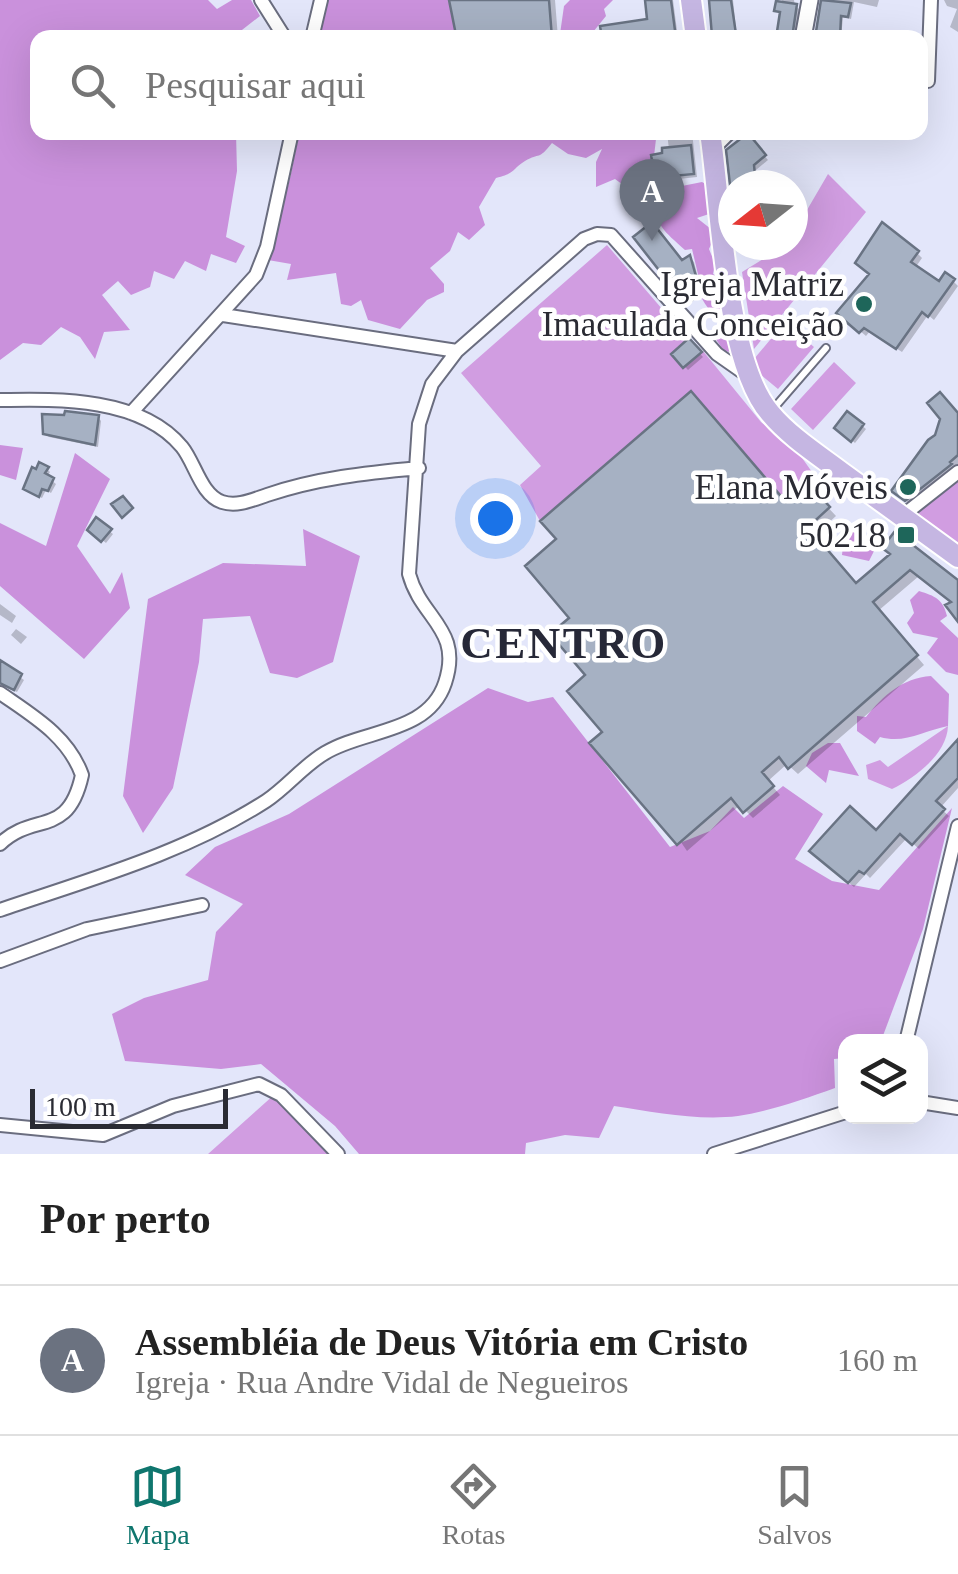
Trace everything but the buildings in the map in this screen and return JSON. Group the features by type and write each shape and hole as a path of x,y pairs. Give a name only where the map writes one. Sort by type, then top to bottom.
{"main road":[{"path":"691,0 695,30"},
{"path":"717,140 725,255 748,375 770,413 819,456 958,557"}],"street":[{"path":"261,0 280,30"},
{"path":"314,30 320,0"},
{"path":"805,30 810,0"},
{"path":"928,81 931,0"},
{"path":"131,413 198,336 250,285 268,247 290,140"},
{"path":"0,910 202,837 269,799 327,751 404,724 435,702 444,687 450,647 443,629 414,590 409,574 419,424 425,399 456,350 584,239 603,233 620,243 718,354 748,375"},
{"path":"223,314 456,350"},
{"path":"0,400 109,407 131,413 178,442 209,494 228,504 308,482 418,468"},
{"path":"902,516 958,472"},
{"path":"0,692 53,730 72,754 82,776 78,794 64,814 20,830 0,844"},
{"path":"908,1034 958,826"},
{"path":"0,961 87,930 202,905"},
{"path":"0,1125 103,1135 173,1106 260,1084 281,1095 338,1154"},
{"path":"928,1103 958,1108"},
{"path":"714,1154 838,1115"}],"lane":[{"path":"770,413 826,348"}],"shaded area":[{"path":"0,0 208,0 217,9 232,0 251,0 260,16 242,30 30,30 30,140 236,140 237,171 226,237 245,246 236,263 211,254 206,271 185,261 174,279 154,271 150,287 131,295 118,281 102,295 130,330 104,332 95,359 80,337 61,327 41,345 23,343 0,360"},
{"path":"326,0 449,0 455,30 318,30"},
{"path":"570,0 613,0 595,30 561,30 564,6"},
{"path":"298,140 656,140 653,165 662,165 663,177 677,176 682,186 702,182 709,186 712,213 697,218 716,233 709,249 715,264 713,274 721,278 721,289 717,289 724,301 720,305 727,312 735,344 731,352 724,351 715,338 722,331 700,294 696,294 701,287 692,249 685,250 662,228 652,198 645,208 634,193 615,179 596,187 596,162 602,149 586,158 568,154 552,143 541,154 496,178 479,207 485,225 469,240 458,232 450,251 430,268 444,284 444,292 427,300 400,329 368,320 361,300 351,306 341,304 336,273 287,280 291,264 268,260 277,234 274,218 288,187"},
{"path":"828,174 866,212 754,349 742,272 762,260 808,260 808,208"},
{"path":"607,245 688,339 671,354 682,368 703,351 761,422 800,455 812,472 797,492 783,498 691,391 540,521 520,485 541,466 461,373"},
{"path":"785,322 814,347 778,389 749,365"},
{"path":"834,362 856,383 813,430 791,409"},
{"path":"0,445 23,448 16,480 0,475"},
{"path":"75,453 110,479 77,546 110,594 122,572 130,608 84,659 0,586 0,523 46,546"},
{"path":"958,477 958,546 915,513"},
{"path":"303,529 360,556 333,662 297,678 270,673 250,616 203,619 199,662 173,788 143,833 123,796 148,599 223,563 306,566"},
{"path":"850,530 875,549 869,561 842,555 844,535"},
{"path":"919,591 941,602 947,616 940,621 958,638 958,675 946,672 927,653 938,638 913,633 907,623 914,613 910,600"},
{"path":"931,676 949,694 948,726 906,738 880,737 875,744 857,731 857,716 866,717 902,684"},
{"path":"488,688 528,702 553,697 670,847 710,831 733,807 744,818 783,786 823,814 795,859 832,881 879,890 952,808 923,929 884,1034 838,1034 835,1088 738,1116 676,1115 614,1106 599,1138 565,1135 526,1143 525,1154 359,1154 335,1126 261,1064 221,1069 125,1061 112,1014 144,998 208,980 216,932 243,904 185,875 215,847 289,814"},
{"path":"948,726 936,755 910,778 892,789 868,779 866,765 880,760 888,767"},
{"path":"828,743 840,743 859,776 829,770 826,783 806,766 812,753"},
{"path":"275,1094 329,1154 208,1154"}],"place":[{"name":"Assembléia de Deus Vitória em Cristo","path":"652,241"},
{"name":"Igreja Matriz Imaculada Conceição","path":"864,304"},
{"name":"Elana Móveis","path":"908,487"},
{"name":"50218","path":"906,535"}],"district":[{"name":"CENTRO","path":"564,643"}]}
